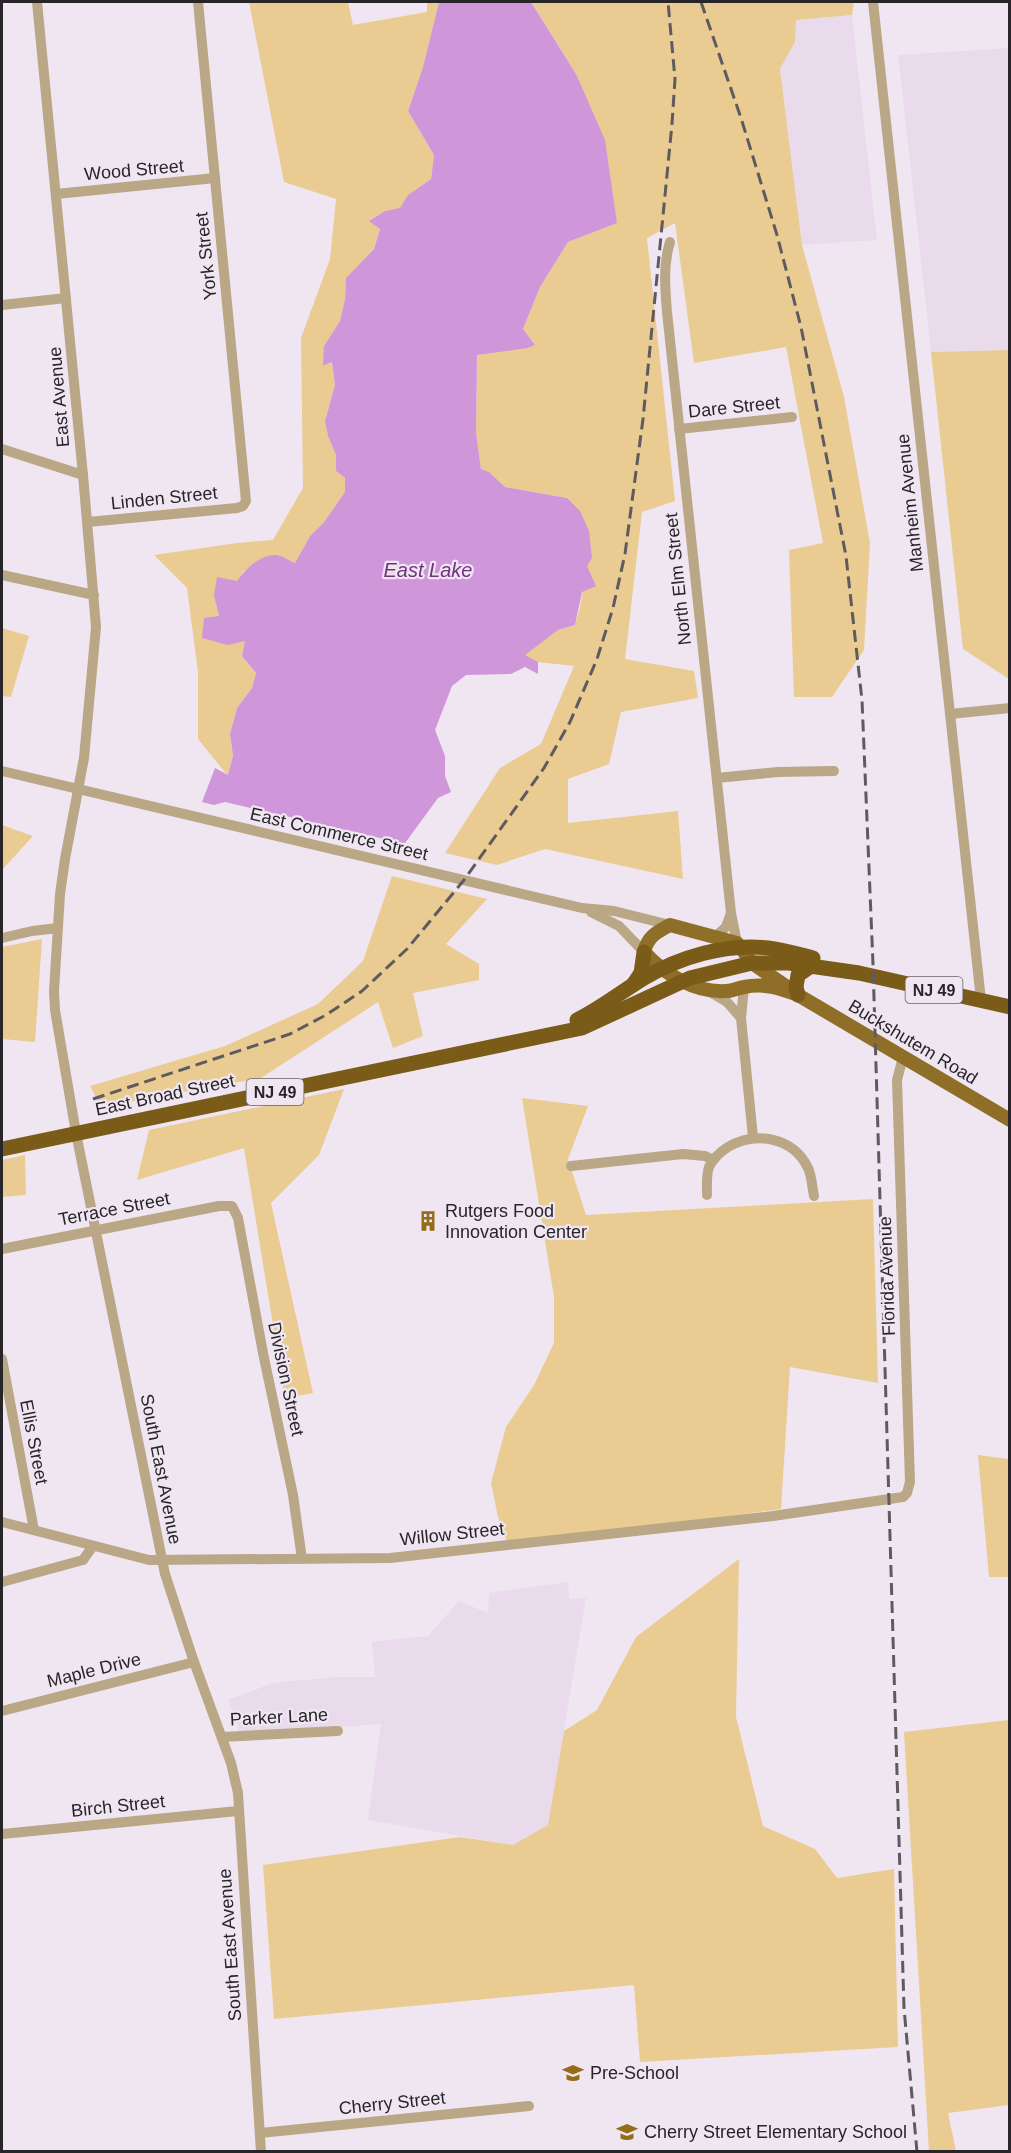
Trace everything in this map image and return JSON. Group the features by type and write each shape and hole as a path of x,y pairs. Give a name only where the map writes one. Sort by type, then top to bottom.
{"highway":[{"name":"NJ 49","path":"740,945 788,952 859,973 1010,1007"},
{"name":"East Broad Street","path":"2,1149 582,1028 661,969 714,951 740,945"},
{"path":"627,996 641,973 644,952"},
{"name":"NJ 49","path":"752,963 811,966 859,973"},
{"name":"East Broad Street","path":"627,996 683,981 702,973 752,963"},
{"path":"798,995 796,980 798,975 811,966"}],"main road":[{"path":"670,925 716,936 740,945 752,963 774,976 798,995 769,985 722,992 698,987 661,969 644,952 652,935 670,925"},
{"path":"744,987 752,963"},
{"name":"Buckshutem Road","path":"798,995 1010,1120"}],"street":[{"name":"East Avenue","path":"37,2 88,522 96,627 88,726 79,790"},
{"name":"York Street","path":"198,2 246,493 243,506"},
{"name":"Manheim Avenue","path":"873,2 981,1000"},
{"name":"Wood Street","path":"56,194 215,178"},
{"name":"North Elm Street","path":"670,242 666,253 665,279 679,429 731,913 740,945"},
{"path":"2,305 66,298"},
{"name":"Dare Street","path":"679,429 792,417"},
{"path":"2,449 83,475"},
{"name":"Linden Street","path":"88,522 243,506"},
{"path":"2,575 94,595"},
{"path":"950,714 1010,708"},
{"name":"East Commerce Street","path":"2,771 582,908 614,911 670,925"},
{"path":"717,778 778,772 834,771"},
{"name":"South East Avenue","path":"79,790 65,859 58,928 55,1010 76,1133 162,1560 194,1662 231,1763 238,1793 261,2151"},
{"path":"582,908 619,926 644,952"},
{"path":"716,936 726,927 731,913"},
{"path":"2,938 58,928"},
{"path":"698,987 723,998 741,1018"},
{"path":"744,987 741,1018 753,1137"},
{"name":"Florida Avenue","path":"903,1057 897,1080 910,1482 907,1493"},
{"path":"707,1195 707,1177 713,1160 725,1149 753,1137 766,1137 793,1150 807,1167 814,1196"},
{"path":"571,1166 683,1154 705,1156 713,1160"},
{"name":"Terrace Street","path":"2,1249 219,1206 232,1206"},
{"name":"Division Street","path":"232,1206 238,1218 293,1496 302,1560"},
{"name":"Ellis Street","path":"2,1359 34,1530"},
{"name":"Willow Street","path":"2,1522 134,1557 162,1560 390,1558 773,1516 890,1500 903,1497 907,1493"},
{"path":"2,1582 83,1560 93,1546"},
{"name":"Maple Drive","path":"2,1711 194,1662"},
{"name":"Parker Lane","path":"222,1737 338,1731"},
{"name":"Birch Street","path":"2,1834 238,1811"},
{"name":"Cherry Street","path":"260,2133 528,2106"}],"shaded area":[{"path":"249,2 348,2 353,25 427,12 427,2 439,2 423,67 408,111 434,155 431,179 408,195 400,209 385,211 370,220 380,229 374,249 346,278 345,299 340,321 324,346 324,366 332,362 335,385 325,421 336,455 336,471 345,478 345,492 324,522 310,536 295,563 278,555 244,571 237,581 214,596 219,616 246,641 242,656 256,673 252,688 237,708 230,734 233,756 228,776 198,739 198,672 187,588 154,555 273,540 303,488 301,338 330,259 336,199 284,182"},
{"path":"531,2 854,2 852,15 796,20 795,42 780,69 802,245 844,397 870,543 864,650 832,697 794,697 789,550 823,543 786,347 694,363 675,223 647,238 675,501 642,512 625,659 694,671 698,698 621,712 609,764 568,779 568,823 678,811 683,879 545,849 497,865 445,853 500,768 541,744 574,666 538,662 524,655 558,630 575,625 587,566 567,498 505,487 489,472 481,469 476,433 477,355 535,345 523,329 540,287 568,242 617,223 576,74"},
{"path":"852,15 877,240 802,245 780,69 795,42 796,20"},
{"path":"1009,48 1009,350 931,352 898,55"},
{"path":"1010,350 1009,679 963,649 931,352"},
{"path":"2,628 29,636 11,697 2,696"},
{"path":"2,825 33,836 2,870"},
{"path":"392,876 487,899 446,944 479,964 479,980 413,993 423,1036 393,1048 378,1002 261,1078 101,1107 90,1086 225,1046 318,1004 363,961"},
{"path":"42,939 35,1042 2,1039 2,947"},
{"path":"344,1089 319,1155 271,1203 313,1393 285,1398 244,1148 137,1180 149,1130"},
{"path":"522,1098 588,1106 568,1159 586,1215 873,1199 878,1383 790,1367 781,1509 508,1545 498,1517 491,1483 506,1427 534,1385 554,1343 554,1297"},
{"path":"25,1155 26,1195 2,1197 2,1160"},
{"path":"978,1455 1009,1459 1009,1577 989,1577"},
{"path":"739,1559 736,1717 763,1826 815,1849 837,1878 894,1869 898,2047 640,2062 634,1985 274,2019 263,1865 460,1837 513,1845 548,1825 564,1731 597,1710 636,1637"},
{"path":"568,1582 569,1599 586,1598 548,1825 513,1845 368,1820 381,1724 240,1734 228,1700 273,1683 335,1677 375,1677 372,1642 428,1636 459,1601 488,1613 489,1593"},
{"path":"1009,1720 1009,2105 948,2113 956,2151 929,2151 904,1732"}],"water":[{"name":"East Lake","path":"439,2 531,2 576,74 605,140 617,223 568,242 540,287 523,329 535,345 477,355 476,433 481,469 489,472 505,487 567,498 580,511 589,531 592,558 587,566 596,586 582,592 575,625 558,630 525,655 538,662 538,674 525,667 511,674 466,675 452,686 435,730 445,756 445,776 451,792 438,798 400,850 395,849 384,839 225,802 214,805 202,802 215,768 228,775 233,756 230,734 237,708 252,688 256,673 242,656 245,641 228,645 202,638 204,618 219,616 214,596 217,577 237,581 254,563 271,555 277,555 295,563 310,536 324,522 345,492 345,478 336,471 336,455 325,421 335,385 332,362 323,366 324,346 340,321 345,299 346,278 374,249 380,229 369,221 385,211 400,208 408,195 431,179 434,155 408,111 423,67"}],"railway":[{"path":"93,1099 290,1034 326,1015 362,991 407,949 464,880 544,768 570,722 597,659 613,608 625,554 643,419 672,124 675,79 668,2"},
{"path":"701,2 741,118 777,235 801,327 846,556 862,700 873,964 904,2008 917,2152"}],"place":[{"name":"Rutgers Food Innovation Center","path":"428,1221"},
{"name":"Pre-School","path":"573,2073"},
{"name":"Cherry Street Elementary School","path":"627,2132"}]}
